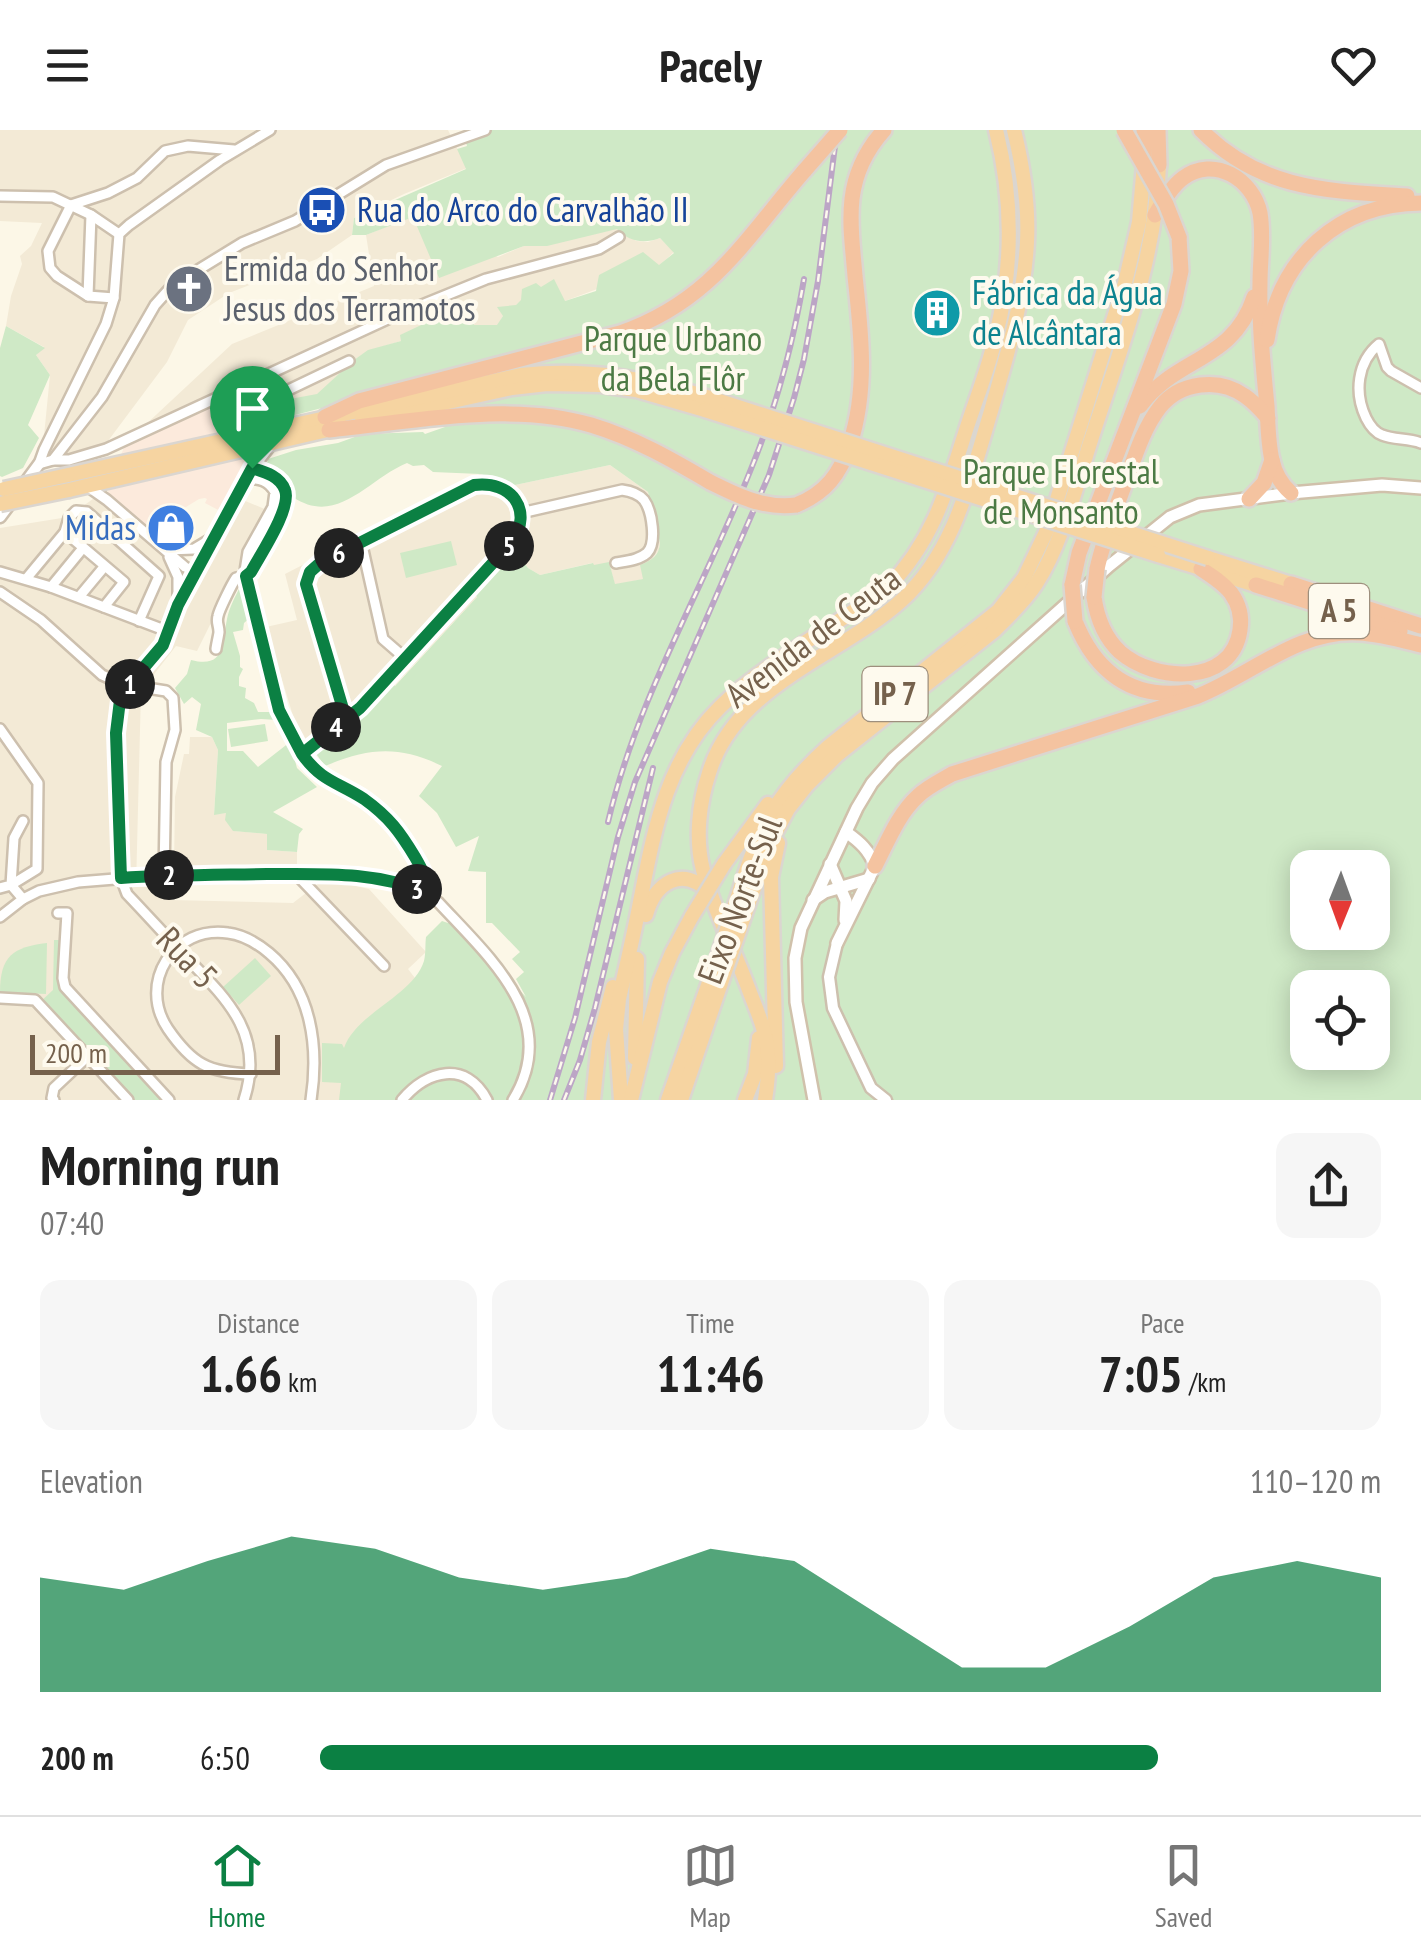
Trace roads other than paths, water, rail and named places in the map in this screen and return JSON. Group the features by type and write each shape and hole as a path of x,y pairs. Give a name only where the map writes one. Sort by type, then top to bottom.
{"highway":[{"path":"327,424 358,402 620,333 661,316 687,300 720,271 840,130"},
{"name":"Avenida de Ceuta","path":"651,847 671,780 702,726 760,675 888,587 928,534 942,506 996,337 1007,275 1009,206 996,130"},
{"name":"Avenida de Ceuta","path":"760,1021 702,858 700,814 710,768 738,720 771,690 884,615 918,584 942,551 961,507 1012,342 1022,294 1027,204 1014,130"},
{"path":"1124,130 1166,204 1179,237 1181,259 1178,287 1165,330 1079,553 1072,585 1075,621 1090,651 1106,670 1133,687 1181,694 1237,677"},
{"path":"1144,130 1151,164"},
{"path":"1151,164 1158,130"},
{"path":"1201,130 1248,167 1279,180 1321,190 1421,200"},
{"path":"68,482 86,486 272,443 327,424 523,414 589,424 636,441 757,503 796,504 824,489 838,473 854,432 862,348 851,212 859,169 882,133"},
{"name":"Eixo Norte-Sul","path":"681,1100 777,828 801,782 995,630 1038,582 1082,468 1139,289 1156,214 1151,164"},
{"name":"Eixo Norte-Sul","path":"668,1100 753,848 768,817 828,747 998,611 1024,578 1046,532 1131,262 1151,164"},
{"path":"1156,214 1172,188 1204,169 1219,170 1242,180 1252,193 1260,212 1259,323 1272,460 1280,483 1291,494"},
{"path":"1263,369 1275,304 1295,265 1313,244 1334,227 1364,212 1421,200"},
{"path":"1009,206 1027,204"},
{"path":"1126,427 1157,387 1216,351 1235,334 1249,312 1260,278"},
{"path":"1,493 488,392 547,384 602,385 707,404 1256,585"},
{"path":"1200,564 1235,598 1241,618 1234,649 1218,665 1206,670 1169,674 1132,661 1108,637 1094,597 1115,511 1145,433 1161,405 1192,386 1222,386 1247,397 1268,418"},
{"path":"1250,499 1264,483 1272,460"},
{"path":"1200,564 1421,614"},
{"name":"A 5","path":"1291,584 1421,626"},
{"name":"A 5","path":"1256,585 1421,642"},
{"path":"872,599 884,615"},
{"path":"872,872 912,801 952,774 1198,696 1294,646 1357,633 1421,642"},
{"path":"760,675 771,690"},
{"path":"628,1099 660,982 692,916 763,810 801,782"},
{"path":"766,1100 776,1062 771,877 779,841 801,782"},
{"path":"628,1099 618,1058 617,1013 651,847"},
{"path":"594,1100 601,1034 651,847"},
{"path":"618,1058 627,997 649,903 662,885 676,880 702,885 714,898"},
{"path":"628,1099 637,959"},
{"path":"760,1021 766,1040 766,1100"},
{"path":"745,1100 755,1074 760,1021"}],"main road":[{"path":"814,1100 796,1002 795,958 801,928 872,783 893,759 1109,566 1170,517 1199,505 1291,494 1382,485 1421,488"},
{"path":"837,943 872,872 870,854 846,832"},
{"path":"830,864 847,910 837,943"},
{"path":"812,900 872,872"}],"street":[{"path":"0,517 39,464 106,324 114,298 120,234 270,130"},
{"path":"52,460 102,397 165,292 228,250 286,226 386,165 485,130"},
{"path":"114,298 88,296 50,268 48,251 71,205 138,178 165,152 188,146 236,150"},
{"path":"0,196 54,197 120,234"},
{"path":"88,296 91,215"},
{"path":"39,464 106,449 390,318 486,279 598,248 619,237"},
{"path":"1421,388 1391,371 1379,344 1371,350 1359,390 1368,424 1381,435 1421,442"},
{"path":"240,387 259,404 350,361"},
{"path":"121,878 116,733 126,684 163,645 178,605 246,478 272,443"},
{"path":"216,649 217,619 230,586 236,578 251,572 282,514 286,498 284,486 274,476 252,468"},
{"path":"246,478 264,480 276,498 248,552 246,576 279,710 302,754 316,771 395,824 428,883 427,893"},
{"path":"302,754 346,719 406,659 512,542 521,524 521,513 512,494 504,488 496,484 474,485 361,541 310,572 306,584 346,719"},
{"path":"86,486 196,572"},
{"path":"521,513 622,490 633,492 647,506 654,540 641,558 616,563"},
{"path":"26,579 64,532 69,518 76,511 87,512 159,576 140,621"},
{"path":"64,532 124,582 104,607"},
{"path":"162,547 185,552 216,536"},
{"path":"361,541 384,639 406,659"},
{"path":"162,547 202,562"},
{"path":"162,547 178,577 178,605"},
{"path":"51,587 82,548"},
{"path":"78,598 104,567"},
{"path":"0,572 167,631"},
{"path":"0,592 41,620 92,668 126,684 166,691 174,700 175,730 166,762 164,875"},
{"path":"0,729 38,783 37,869 6,886"},
{"path":"6,886 14,838 22,821"},
{"path":"0,917 38,891 78,882 164,875 329,873 392,880 440,902 515,991 527,1018 530,1045 527,1068 513,1100"},
{"path":"296,874 384,966"},
{"name":"Rua 5","path":"121,878 127,894 233,1008 242,1024 251,1074 244,1100"},
{"path":"6,886 23,899"},
{"path":"58,913 67,913 65,987 170,1100"},
{"path":"251,1074 206,1068 194,1060 156,1007 161,968 178,948 198,936 210,932 244,936 284,967 305,1006 314,1042 311,1100"},
{"path":"837,943 829,976 833,1008 871,1088 886,1100"},
{"path":"0,998 34,1000 128,1100"},
{"path":"54,1100 54,1088 87,1057"},
{"path":"402,1100 415,1085 448,1073 480,1087 487,1100"}],"railway":[{"path":"550,1100 635,782 769,475 794,398 818,281 837,130"},
{"path":"608,822 636,731 760,446 783,376 804,279"},
{"path":"564,1100 595,1008 653,768"}],"place":[{"name":"Rua do Arco do Carvalhão II","path":"322,210"},
{"name":"Ermida do Senhor Jesus dos Terramotos","path":"189,289"},
{"name":"Fábrica da Água de Alcântara","path":"937,313"},
{"name":"Midas","path":"171,528"}],"park label":[{"name":"Parque Urbano da Bela Flôr","path":"673,359"},
{"name":"Parque Florestal de Monsanto","path":"1061,492"}]}
